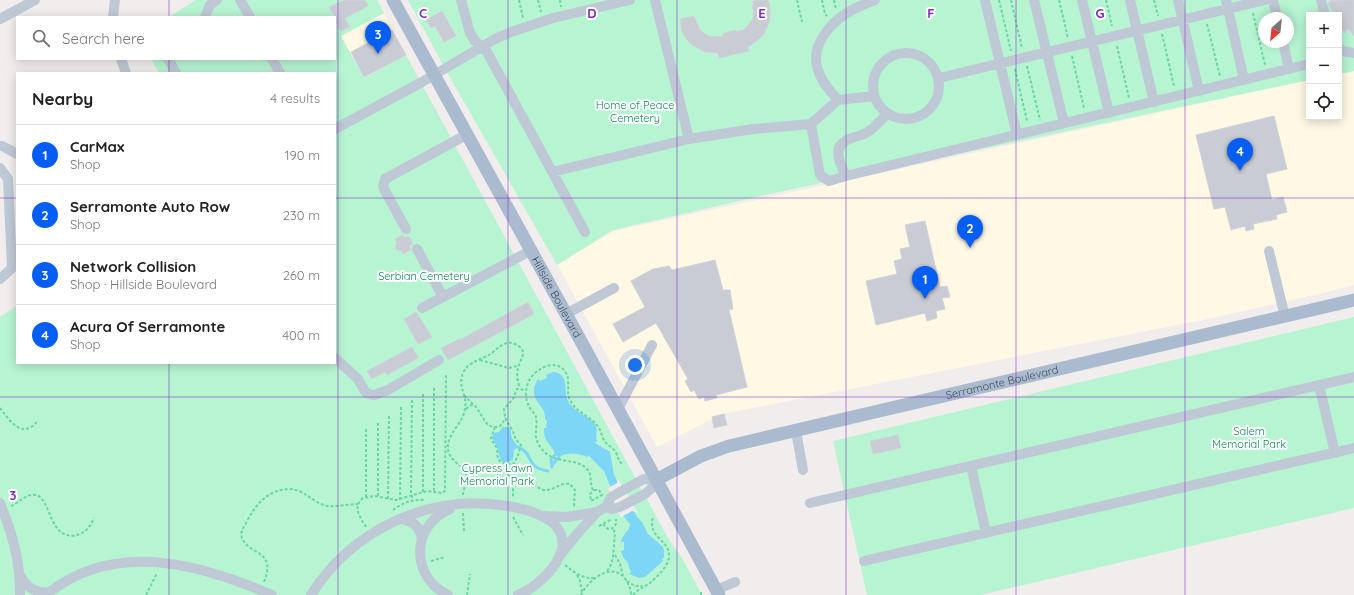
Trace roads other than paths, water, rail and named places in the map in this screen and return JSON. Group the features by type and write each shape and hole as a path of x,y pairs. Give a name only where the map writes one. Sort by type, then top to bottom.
{"main road":[{"name":"Hillside Boulevard","path":"393,0 717,592"},
{"name":"Serramonte Boulevard","path":"656,480 712,452 1354,300"}],"lane":[{"path":"0,19 35,0"},
{"path":"113,16 115,0"},
{"path":"204,16 210,5 217,0"},
{"path":"240,0 249,16"},
{"path":"461,0 470,33 475,41 487,52 585,232"},
{"path":"336,128 434,75 503,35 553,18 630,0"},
{"path":"655,0 689,139"},
{"path":"838,100 822,79 816,59 822,38 835,22 852,10 875,0"},
{"path":"985,0 1017,135"},
{"path":"1034,0 1064,123"},
{"path":"1082,0 1109,113"},
{"path":"1130,0 1154,102"},
{"path":"1178,0 1200,91"},
{"path":"939,78 1205,15 1227,5 1251,4 1265,0"},
{"path":"1273,0 1276,12"},
{"path":"1321,0 1324,12"},
{"path":"1227,5 1244,80"},
{"path":"1285,48 1290,69"},
{"path":"1342,50 1354,53"},
{"path":"906,53 921,56 932,65 939,78 938,99 929,111 916,118 901,119 887,114 874,96 873,81 879,67 884,61 898,54 906,53"},
{"path":"1342,56 1354,53"},
{"path":"121,60 126,72"},
{"path":"169,60 175,72"},
{"path":"273,60 279,72"},
{"path":"811,124 820,175 829,181 1306,65"},
{"path":"552,172 689,139 753,129 811,124 838,100 874,96"},
{"path":"846,176 838,160 838,152 843,142 870,131 887,114"},
{"path":"406,230 384,189 383,186 385,179 466,135"},
{"path":"0,146 16,153"},
{"path":"0,168 8,179 12,268 0,279"},
{"path":"417,249 443,297"},
{"path":"1269,250 1286,317"},
{"path":"422,308 530,251"},
{"path":"566,314 614,288"},
{"path":"618,409 652,345"},
{"path":"336,359 358,379 366,393 374,395 378,395 388,390 439,360"},
{"path":"810,503 1354,377"},
{"path":"1319,385 1335,453"},
{"path":"796,431 803,470"},
{"path":"864,561 1354,448"},
{"path":"971,466 986,533"},
{"path":"518,595 539,582 552,569 559,557 578,533 607,507 614,495 644,479 656,480 650,490 620,508 607,507 567,518 542,516"},
{"path":"311,595 322,578 360,541 400,519 436,508 483,503 523,509 542,516 553,523 560,533 563,544 559,557"},
{"path":"443,593 428,579 421,564 420,556 422,539 427,527 435,517 446,510 463,504"},
{"path":"1,506 12,540 20,574 20,595"},
{"path":"400,519 407,519 416,525 422,539"},
{"path":"20,574 26,584 33,589 48,593 82,573 101,566 132,561 159,562 213,573 272,595"},
{"path":"717,592 735,582"}],"water":[{"path":"553,372 558,373 564,379 568,401 574,409 596,426 597,441 595,443 610,452 614,475 637,517 642,522 648,534 663,547 663,561 645,577 639,578 629,574 631,573 628,563 623,557 621,551 624,550 624,542 621,542 629,529 630,524 621,513 604,471 588,455 588,457 569,454 559,457 555,455 553,449 545,438 544,428 546,428 547,420 545,419 543,409 537,401 534,392 538,379 540,381 547,378 546,375"},
{"path":"503,427 510,428 512,438 518,447 514,450 513,459 505,463 501,460 497,446 492,438 494,433 499,432"}],"waterway":[{"path":"518,447 526,453 536,467 548,471"},
{"path":"552,467 551,459 555,455"},
{"path":"552,465 559,457"}],"place":[{"name":"Network Collision","path":"378,54"},
{"name":"Acura Of Serramonte","path":"1240,171"},
{"name":"Serramonte Auto Row","path":"970,248"},
{"name":"CarMax","path":"925,299"}],"park label":[{"name":"Home of Peace Cemetery","path":"635,111"},
{"name":"Serbian Cemetery","path":"424,276"},
{"name":"Salem Memorial Park","path":"1249,437"},
{"name":"Cypress Lawn Memorial Park","path":"497,474"}]}
